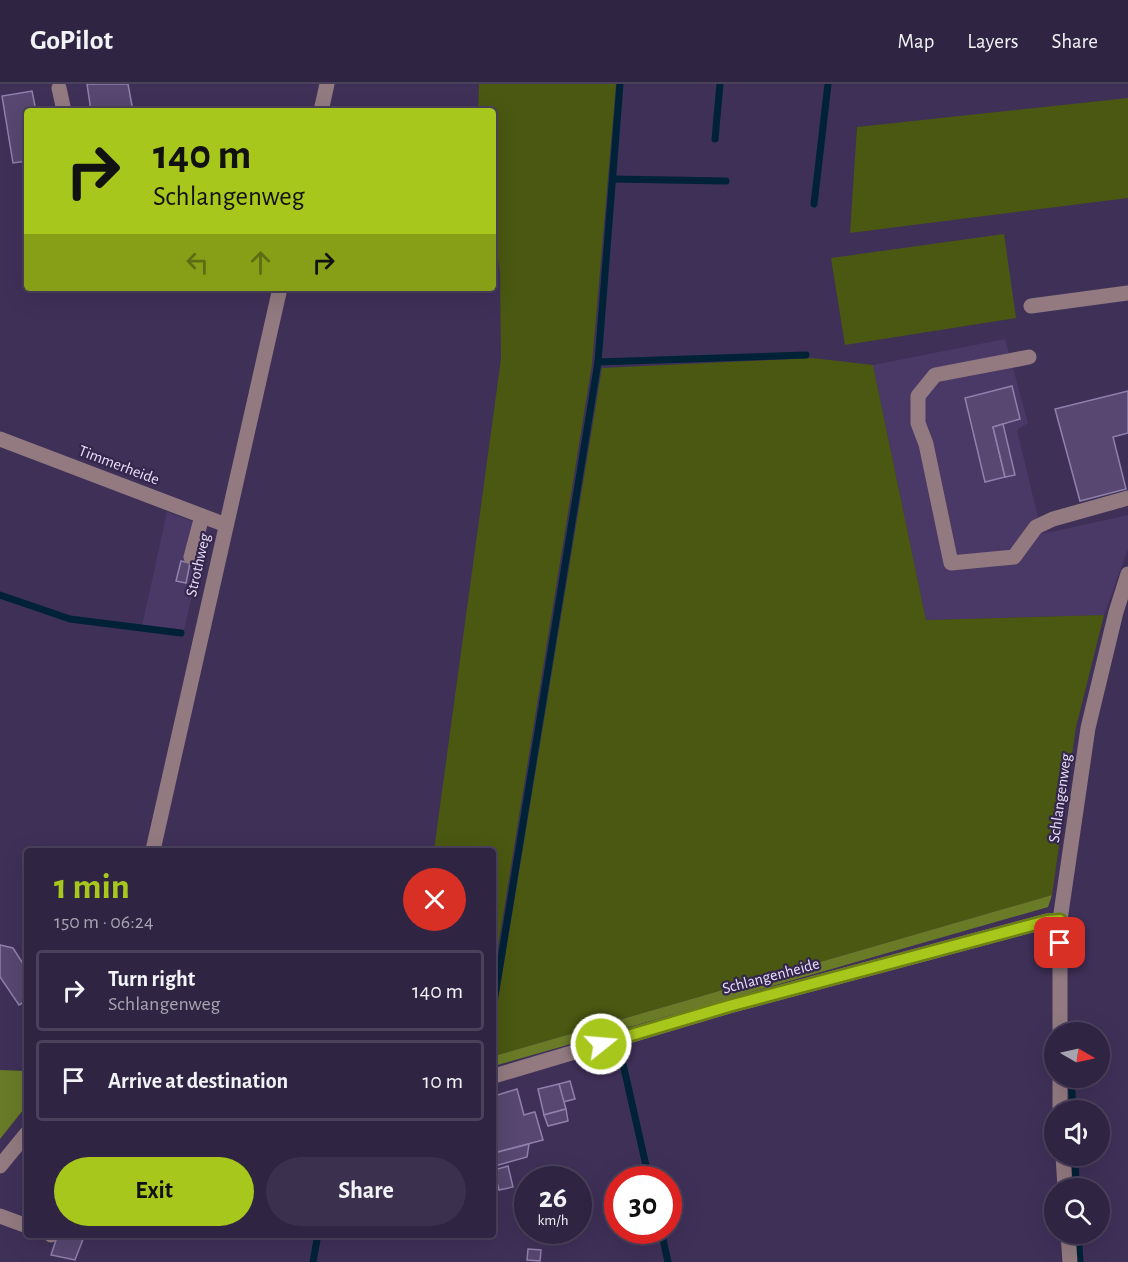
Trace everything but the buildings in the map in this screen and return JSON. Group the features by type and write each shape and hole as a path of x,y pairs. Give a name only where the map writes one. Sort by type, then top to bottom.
{"street":[{"path":"322,108 327,84"},
{"path":"59,88 63,108"},
{"name":"Strothweg","path":"153,848 279,291"},
{"path":"1031,306 1128,293"},
{"path":"1029,357 935,375 918,396 918,423 926,444 951,563 1014,558 1036,527 1053,519 1128,498"},
{"name":"Timmerheide","path":"0,439 226,525"},
{"path":"190,557 202,516"},
{"name":"Schlangenweg","path":"1060,1022 1060,920 1088,728 1116,612 1128,574"},
{"name":"Schlangenheide","path":"496,1075 729,1006 1047,921 1060,920"},
{"path":"0,1166 24,1137"},
{"path":"0,1216 24,1225"},
{"path":"1069,1244 1070,1262"}],"shaded area":[{"path":"1005,339 1028,423 1017,430 1042,534 1128,515 1128,549 1104,615 926,620 873,365"},
{"path":"167,512 208,527 184,630 142,626"}],"green space":[{"path":"479,84 616,84 592,364 496,959 496,848 434,848 501,359 500,273 496,245 496,108 478,108"},
{"path":"1128,98 1128,198 850,233 857,127"},
{"path":"1004,234 1016,318 845,345 831,258"},
{"path":"812,358 873,365 926,620 1104,615 1076,727 1052,895 496,1055 496,1012 602,368"},
{"path":"1052,895 1048,907 496,1065 496,1055"},
{"path":"0,1070 24,1071 24,1109 0,1139"}],"waterway":[{"path":"496,990 598,362 620,84"},
{"path":"715,139 720,84"},
{"path":"814,204 828,84"},
{"path":"613,179 726,181"},
{"path":"598,362 806,355"},
{"path":"0,595 70,619 181,633"},
{"path":"619,1046 646,1166"},
{"path":"1072,1088 1072,1100"},
{"path":"1075,1166 1076,1178"},
{"path":"313,1262 317,1238"},
{"path":"664,1244 668,1262"},
{"path":"1079,1244 1080,1262"}],"route":[{"path":"601,1044 729,1006 1047,921 1060,920 1060,943"}]}
